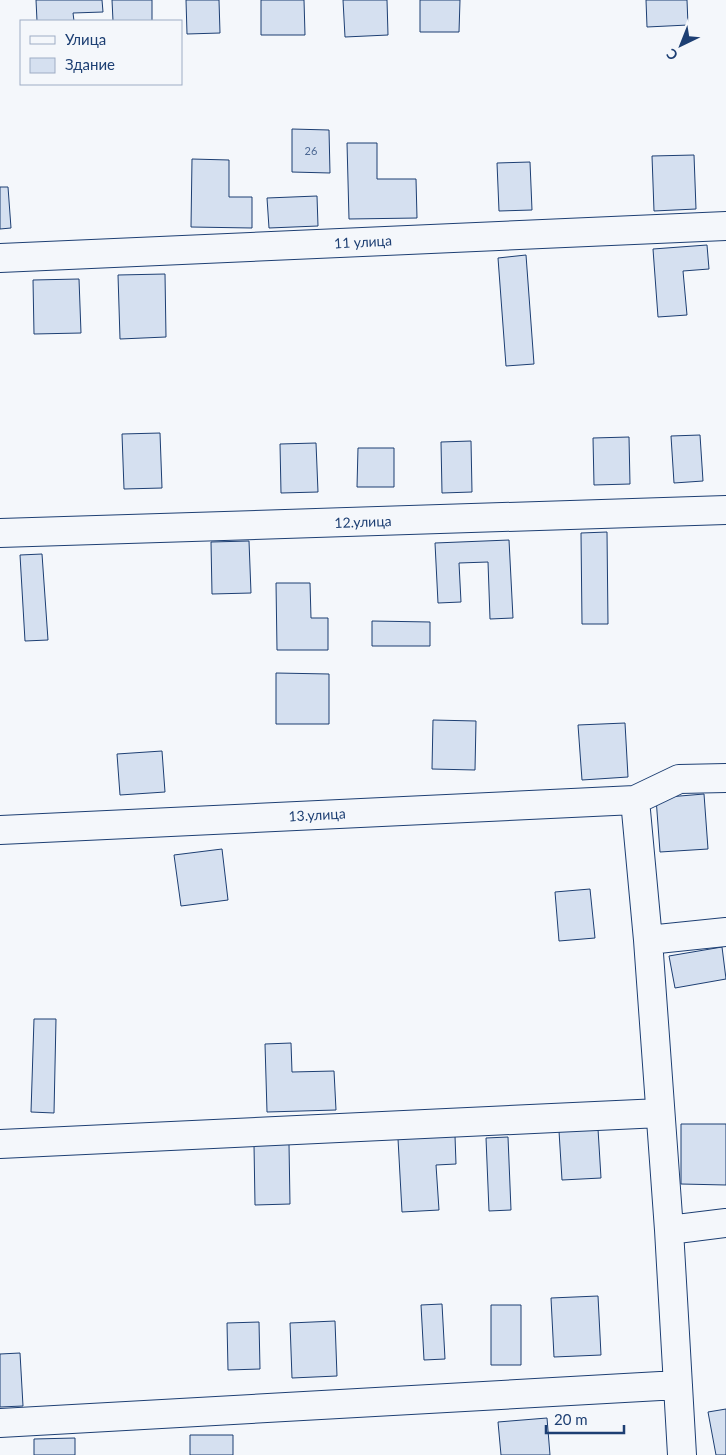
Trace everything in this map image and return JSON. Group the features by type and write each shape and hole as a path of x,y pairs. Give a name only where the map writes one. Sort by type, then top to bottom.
{"street":[{"name":"11 улица","path":"0,258 726,226"},
{"name":"12.улица","path":"0,534 726,510"},
{"path":"682,1455 669,1230 648,940 635,800 679,779 726,778"},
{"name":"13.улица","path":"0,830 635,800"},
{"path":"648,940 726,932"},
{"path":"0,1144 660,1113"},
{"path":"669,1230 726,1223"},
{"path":"0,1422 678,1385"}],"building":[{"path":"36,0 102,0 103,12 73,13 74,20 37,20"},
{"path":"112,0 152,0 152,20 113,20"},
{"path":"186,0 219,0 220,33 187,34"},
{"path":"261,0 304,0 305,35 261,35"},
{"path":"343,0 387,0 388,35 345,37"},
{"path":"420,0 460,0 459,32 420,32"},
{"path":"646,0 687,0 688,25 647,27"},
{"path":"292,129 329,130 330,173 292,172"},
{"path":"347,143 377,143 377,179 416,179 417,218 349,219"},
{"path":"694,155 696,209 654,211 652,156"},
{"path":"192,159 229,160 229,197 252,197 252,228 191,227"},
{"path":"530,162 532,210 499,211 497,163"},
{"path":"0,187 8,187 11,228 0,229"},
{"path":"317,196 318,226 269,228 267,198"},
{"path":"707,245 709,269 683,271 687,315 658,317 653,249"},
{"path":"526,255 534,364 506,366 498,258"},
{"path":"165,274 166,337 120,339 118,275"},
{"path":"79,279 81,333 34,334 33,280"},
{"path":"160,433 162,488 124,489 122,434"},
{"path":"700,435 703,481 674,483 671,436"},
{"path":"629,437 630,484 594,485 593,438"},
{"path":"471,441 472,492 442,493 441,442"},
{"path":"316,443 318,492 281,493 280,444"},
{"path":"358,448 394,448 394,487 357,487"},
{"path":"607,532 608,624 582,624 581,533"},
{"path":"509,540 513,618 490,619 488,562 459,563 461,602 438,603 435,543"},
{"path":"249,541 251,593 212,594 211,542"},
{"path":"42,554 48,640 25,641 20,555"},
{"path":"276,583 310,583 311,618 328,618 328,650 277,650"},
{"path":"372,621 430,622 430,646 372,646"},
{"path":"276,673 329,674 329,724 276,724"},
{"path":"433,720 476,721 475,770 432,769"},
{"path":"625,723 628,777 582,780 578,725"},
{"path":"162,751 165,792 120,795 117,754"},
{"path":"704,794 708,849 660,852 656,798"},
{"path":"222,849 228,900 181,906 174,855"},
{"path":"590,889 595,938 559,941 555,892"},
{"path":"722,947 726,979 675,988 669,956"},
{"path":"34,1019 56,1019 54,1113 31,1112"},
{"path":"291,1043 292,1072 334,1071 336,1110 267,1112 265,1044"},
{"path":"681,1124 726,1124 726,1185 681,1184"},
{"path":"598,1129 601,1178 562,1180 559,1131"},
{"path":"455,1136 456,1164 436,1165 439,1210 402,1212 398,1139"},
{"path":"508,1137 511,1210 489,1211 486,1138"},
{"path":"289,1144 290,1204 255,1205 254,1145"},
{"path":"598,1296 601,1355 554,1357 551,1298"},
{"path":"442,1304 445,1359 424,1360 421,1305"},
{"path":"491,1305 521,1305 521,1365 491,1365"},
{"path":"335,1321 337,1376 292,1378 290,1323"},
{"path":"259,1322 260,1369 228,1370 227,1323"},
{"path":"20,1353 23,1406 0,1407 0,1354"},
{"path":"726,1409 726,1455 716,1455 708,1412"},
{"path":"547,1418 550,1455 501,1455 498,1422"},
{"path":"190,1435 233,1435 233,1455 190,1455"},
{"path":"75,1438 75,1455 34,1455 34,1439"}]}
